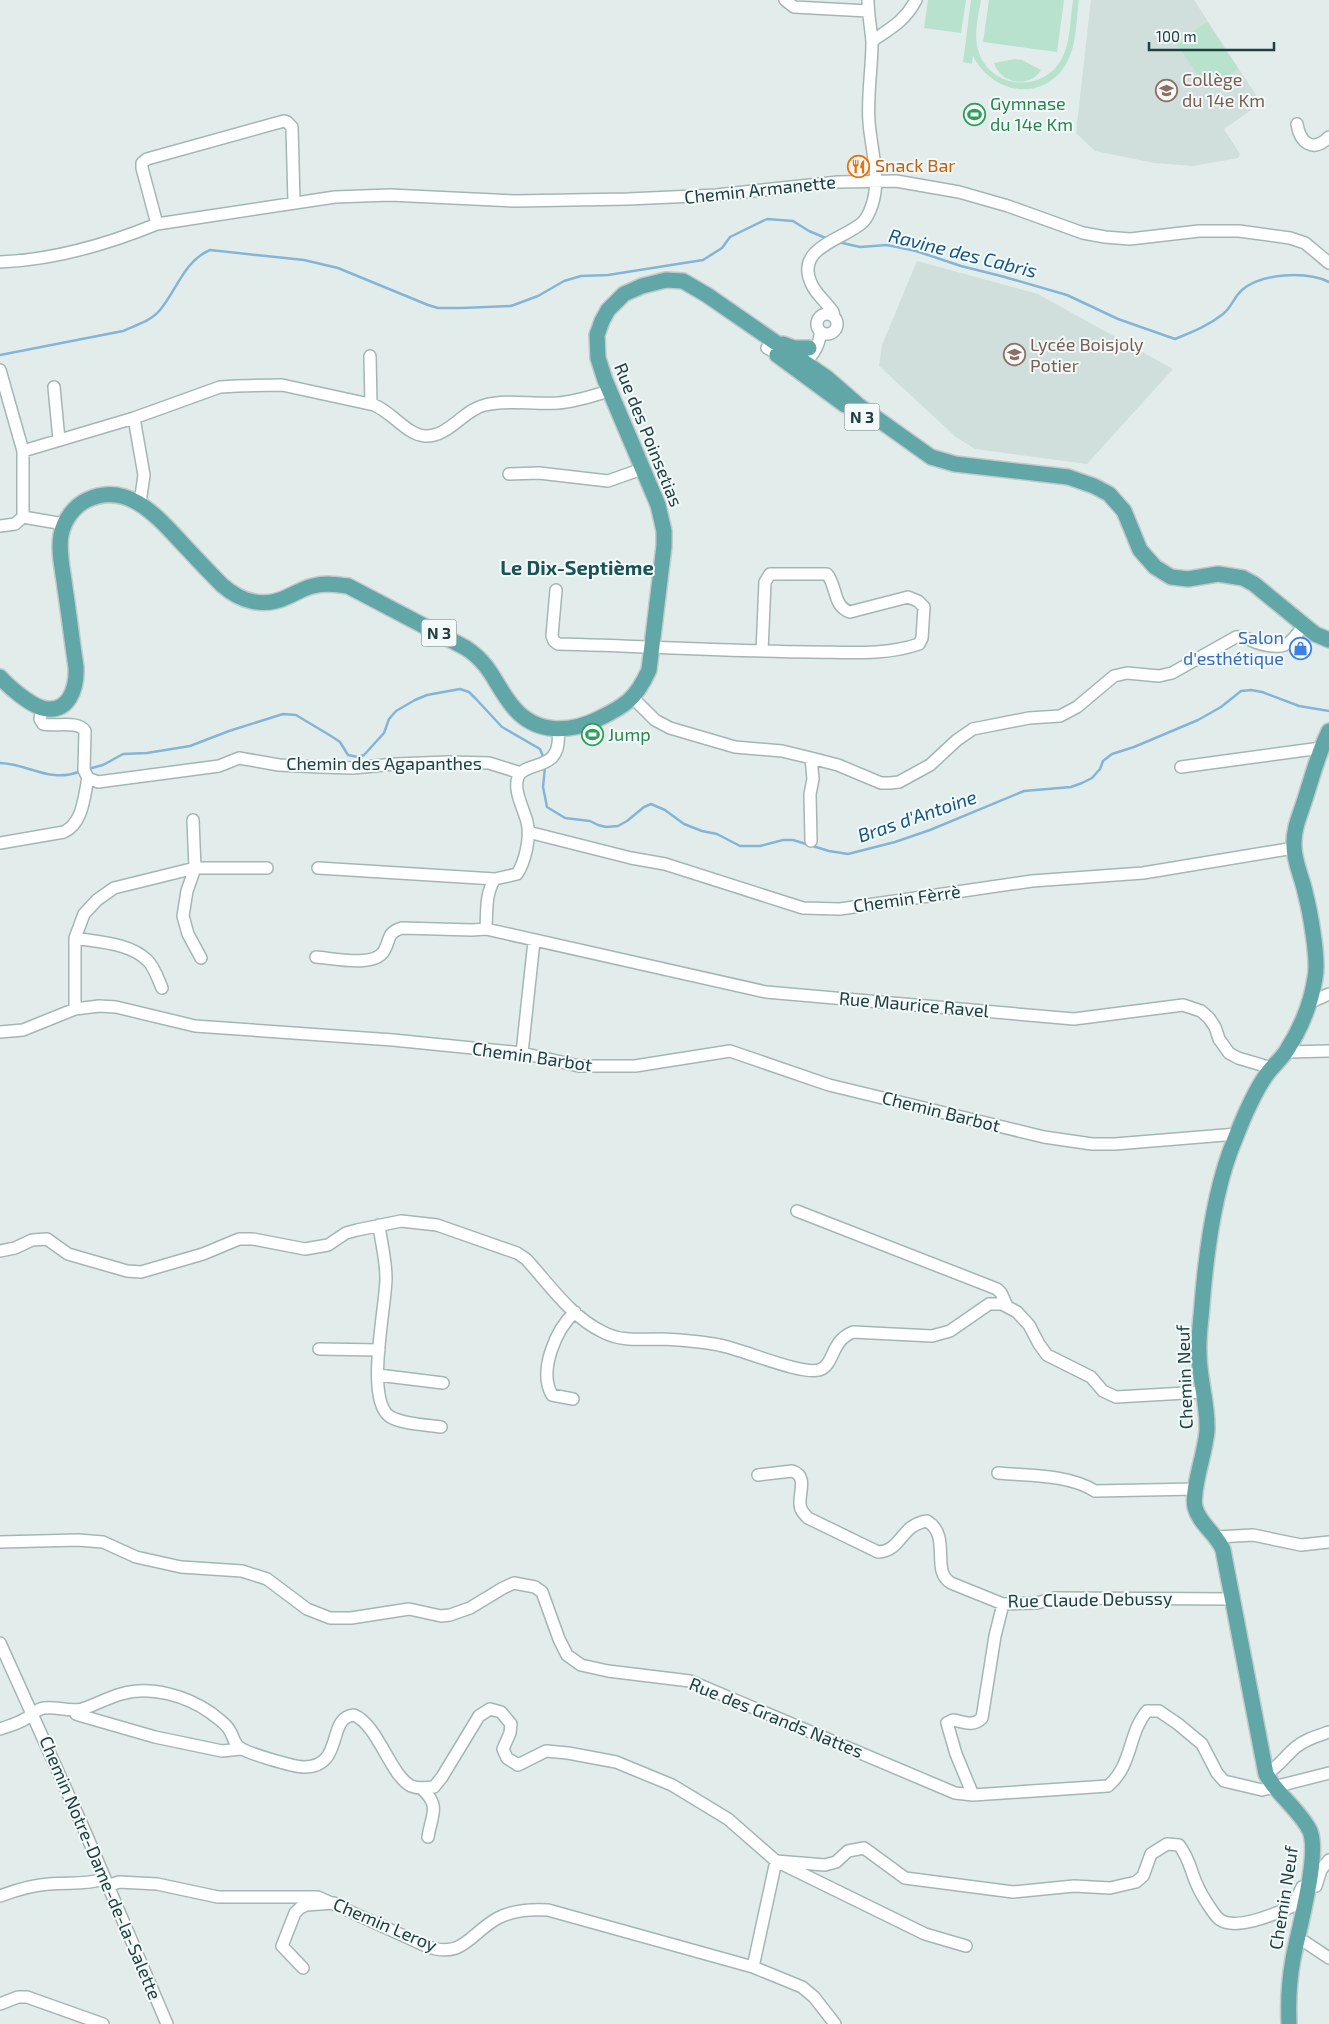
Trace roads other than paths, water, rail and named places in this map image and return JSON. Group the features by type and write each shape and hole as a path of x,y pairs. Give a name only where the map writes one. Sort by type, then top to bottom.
{"main road":[{"name":"Rue des Poinsetias","path":"64,524 76,507 98,495 116,494 140,503 160,519 232,594 244,600 258,603 285,598 310,586 329,583 348,586 480,657 513,707 523,717 538,726 558,730 577,727 594,720 633,698 642,686 649,670 664,546 664,531 658,505 609,391 598,358 597,334 608,310 624,294 642,286 666,280 683,281 695,287 767,342 805,360 818,363 827,378 858,405 932,457 955,464 1068,477 1094,486 1109,494 1124,511 1140,550 1155,567 1172,577 1188,579 1218,574 1243,578 1254,584 1315,634 1329,640"},
{"path":"767,342 794,348 805,360"},
{"name":"Rue des Poinsetias","path":"805,360 923,460 956,472 1094,486"},
{"path":"0,677 15,691 42,708 53,708 68,700 74,692 76,681 60,544 64,524"},
{"name":"Rue des Poinsetias","path":"1306,625 1329,634"},
{"name":"Chemin Neuf","path":"1289,2024 1290,1981 1308,1886 1313,1844 1309,1830 1274,1788 1266,1774 1223,1550 1217,1537 1199,1518 1194,1503 1206,1431 1199,1341 1207,1259 1228,1158 1237,1134 1264,1077 1286,1052 1302,1022 1317,971 1305,892 1294,848 1294,830 1321,748 1329,730"}],"street":[{"path":"785,0 794,8 868,6 872,41 868,110 875,180 872,207 864,221 820,247 812,258 808,275 811,284 833,312 836,322 836,328 830,333 821,334"},
{"path":"872,41 909,14 916,0"},
{"path":"157,224 142,168 142,163 147,158 284,121 292,127 294,202"},
{"path":"1297,124 1299,134 1307,143 1314,146 1329,138"},
{"name":"Chemin Armanette","path":"0,262 31,260 56,255 130,235 157,224 335,197 390,196 515,201 679,198 875,180 896,181 959,192 1008,206 1083,233 1105,237 1130,239 1199,231 1239,231 1290,238 1305,244 1329,263"},
{"path":"805,360 820,340 821,334 817,324 821,315 822,304 819,296"},
{"path":"821,315 826,314 834,317"},
{"path":"370,356 371,404"},
{"path":"0,370 24,450 23,517 15,524 0,526"},
{"path":"24,450 134,418 220,387 282,385 371,404 387,411 415,433 425,436 444,431 467,413 486,404 558,403 580,400 609,391"},
{"path":"54,388 59,440"},
{"path":"134,418 144,475 140,503"},
{"path":"509,474 539,473 608,481 642,469"},
{"path":"23,517 64,524"},
{"path":"556,590 552,636 558,644 762,651 879,652 905,649 919,644 922,638 924,607 918,601 908,596 850,612 840,606 832,579 827,574 770,574 765,582 762,651"},
{"path":"633,698 655,720 670,728 735,747 782,751 838,765 881,783 899,782 930,765 957,740 973,729 1029,718 1060,716 1077,707 1114,676 1127,673 1159,676 1172,673 1236,637 1273,646 1284,646 1291,643 1306,625"},
{"path":"0,842 64,832 70,829 80,813 88,778 84,770 85,731 81,725 50,726 43,724 40,719 42,708"},
{"path":"318,868 495,879 517,874 522,867 528,832 528,823 517,787 518,778 521,773 542,765 553,756 558,748 558,730"},
{"path":"1181,767 1321,748"},
{"name":"Chemin des Agapanthes","path":"88,778 98,782 165,774 219,766 238,758 279,765 353,768 449,762 489,763 521,773"},
{"path":"811,758 813,779 810,794 811,841"},
{"path":"193,820 195,868 186,891 183,916 188,934 201,958"},
{"name":"Chemin Fèrrè","path":"528,832 631,858 665,864 792,905 815,910 840,909 1032,881 1143,873 1294,848"},
{"path":"75,1009 75,938 84,914 97,900 114,888 195,868 267,868"},
{"path":"486,929 489,891 495,879"},
{"name":"Rue Maurice Ravel","path":"316,957 364,961 377,957 383,952 393,931 402,928 486,929 766,992 1074,1019 1184,1005 1201,1011 1209,1018 1215,1027 1218,1039 1229,1053 1238,1058 1272,1068"},
{"path":"75,938 116,945 148,960 162,988"},
{"path":"522,1053 534,941"},
{"path":"1309,1003 1329,994"},
{"name":"Chemin Barbot","path":"0,1032 22,1030 75,1009 99,1006 116,1007 195,1026 393,1040 522,1053 579,1066 635,1066 730,1051 829,1085 1044,1137 1092,1144 1115,1144 1237,1134"},
{"path":"1286,1052 1329,1051"},
{"path":"797,1211 998,1289 1002,1293 1007,1306"},
{"path":"0,1251 15,1248 32,1240 48,1239 68,1254 127,1271 141,1272 203,1254 239,1239 252,1239 305,1249 320,1247 346,1234 401,1221 437,1225 517,1253 526,1259 575,1312 592,1326 613,1337 688,1340 720,1345 773,1362 812,1371 821,1370 829,1361 837,1343 844,1336 853,1332 932,1336 950,1331 988,1304 998,1303 1017,1312 1029,1325 1039,1344 1047,1354 1091,1377 1108,1395 1116,1397 1203,1392"},
{"path":"379,1225 386,1277 378,1375 381,1404 390,1416 396,1420 441,1428"},
{"path":"573,1399 552,1394 547,1381 550,1356 556,1336 565,1321 575,1312"},
{"path":"319,1349 379,1350"},
{"path":"378,1375 443,1383"},
{"name":"Rue Claude Debussy","path":"758,1475 796,1472 801,1478 802,1483 801,1509 808,1518 878,1552 890,1549 910,1527 918,1522 927,1521 937,1529 942,1572 945,1579 1003,1604 1037,1603 1055,1598 1232,1599"},
{"path":"998,1472 1083,1483 1095,1491 1196,1489"},
{"path":"1217,1537 1253,1535 1271,1537 1301,1545 1329,1542"},
{"name":"Rue des Grands Nattes","path":"0,1542 78,1540 103,1542 136,1557 163,1563 242,1571 267,1579 306,1610 330,1618 350,1618 408,1608 440,1616 450,1615 470,1608 514,1583 535,1587 542,1592 559,1640 567,1655 581,1665 608,1671 690,1681 955,1793 973,1795 1108,1786 1118,1777 1128,1757 1141,1718 1147,1711 1160,1711 1202,1744 1217,1773 1224,1781 1262,1790 1329,1773"},
{"path":"973,1795 956,1754 947,1723 953,1720 970,1724 982,1718 995,1636 1003,1604"},
{"name":"Chemin Notre-Dame-de-la-Salette","path":"0,1643 33,1713 168,2024"},
{"path":"33,1713 43,1708 81,1709 123,1693 144,1692 178,1696 209,1712 229,1728 241,1749"},
{"path":"74,1710 76,1714 155,1738 222,1751 241,1749 293,1766 309,1766 328,1756 332,1750 339,1724 346,1717 354,1716 367,1726 401,1777 410,1785 421,1788 434,1787 442,1778 479,1716 490,1709 501,1712 511,1724 510,1733 503,1749 507,1758 518,1765 546,1751 568,1753 616,1762 672,1784 728,1819 776,1861 926,1934 966,1946"},
{"name":"Chemin Notre-Dame-de-la-Salette","path":"0,1729 25,1719 33,1713"},
{"path":"1266,1774 1276,1768 1294,1748 1307,1739 1329,1732"},
{"path":"421,1788 431,1797 434,1803 428,1837"},
{"path":"776,1861 825,1864 836,1862 848,1851 864,1848 905,1878 1013,1892 1074,1886 1110,1888 1136,1882 1143,1876 1151,1854 1167,1844 1179,1846 1188,1856 1198,1887 1219,1919 1228,1923 1250,1922 1293,1906 1302,1887 1316,1886 1321,1870 1329,1860"},
{"path":"753,1967 776,1861"},
{"name":"Chemin Leroy","path":"0,1896 18,1889 48,1884 91,1882 158,1884 218,1898 313,1896 334,1903 426,1946 443,1950 453,1950 463,1945 490,1923 503,1916 522,1910 538,1910 583,1919 753,1967 802,1987 814,1997 834,2024"},
{"path":"303,1968 282,1946 295,1913 306,1905 334,1903"},
{"path":"1298,1940 1305,1942 1329,1958"},
{"path":"0,2004 18,1997 27,1997 103,2024"}],"waterway":[{"name":"Ravine des Cabris","path":"0,355 123,331 143,322 160,310 187,269 201,255 210,250 304,260 338,268 428,305 438,308 462,308 511,306 538,296 564,281 581,276 608,275 703,260 722,248 730,237 767,219 793,221 809,231 828,239"},
{"name":"Ravine des Cabris","path":"838,242 860,247 887,245 916,251 961,266 1067,295 1118,319 1175,339 1200,328 1226,312 1242,290 1261,280 1297,275 1319,278 1329,282"},
{"name":"Bras d'Antoine","path":"88,769 103,765 123,754 147,753 190,746 283,714 296,715 340,742 348,755 358,757 364,755 384,733 389,719 396,711 427,695 460,689 469,692 502,727 540,749 544,759"},
{"name":"Bras d'Antoine","path":"545,767 543,787 547,807 565,818 590,821 606,827 618,826 651,804 665,810 684,824 717,834 740,846 760,846 783,840 793,840 829,851 848,854 895,842 930,830 1024,791 1071,787 1082,783 1092,778 1100,769 1103,761 1112,754 1134,747 1198,720 1221,707 1241,691 1262,692 1299,706 1329,711"},
{"name":"Bras d'Antoine","path":"0,763 59,775 81,771"}],"place":[{"name":"Collège du 14e Km","path":"1166,90"},
{"name":"Gymnase du 14e Km","path":"974,114"},
{"name":"Snack Bar","path":"859,166"},
{"name":"Lycée Boisjoly Potier","path":"1014,355"},
{"name":"Salon d'esthétique","path":"1300,648"},
{"name":"Jump","path":"592,735"}],"district":[{"name":"Le Dix-Septième","path":"577,568"}]}
